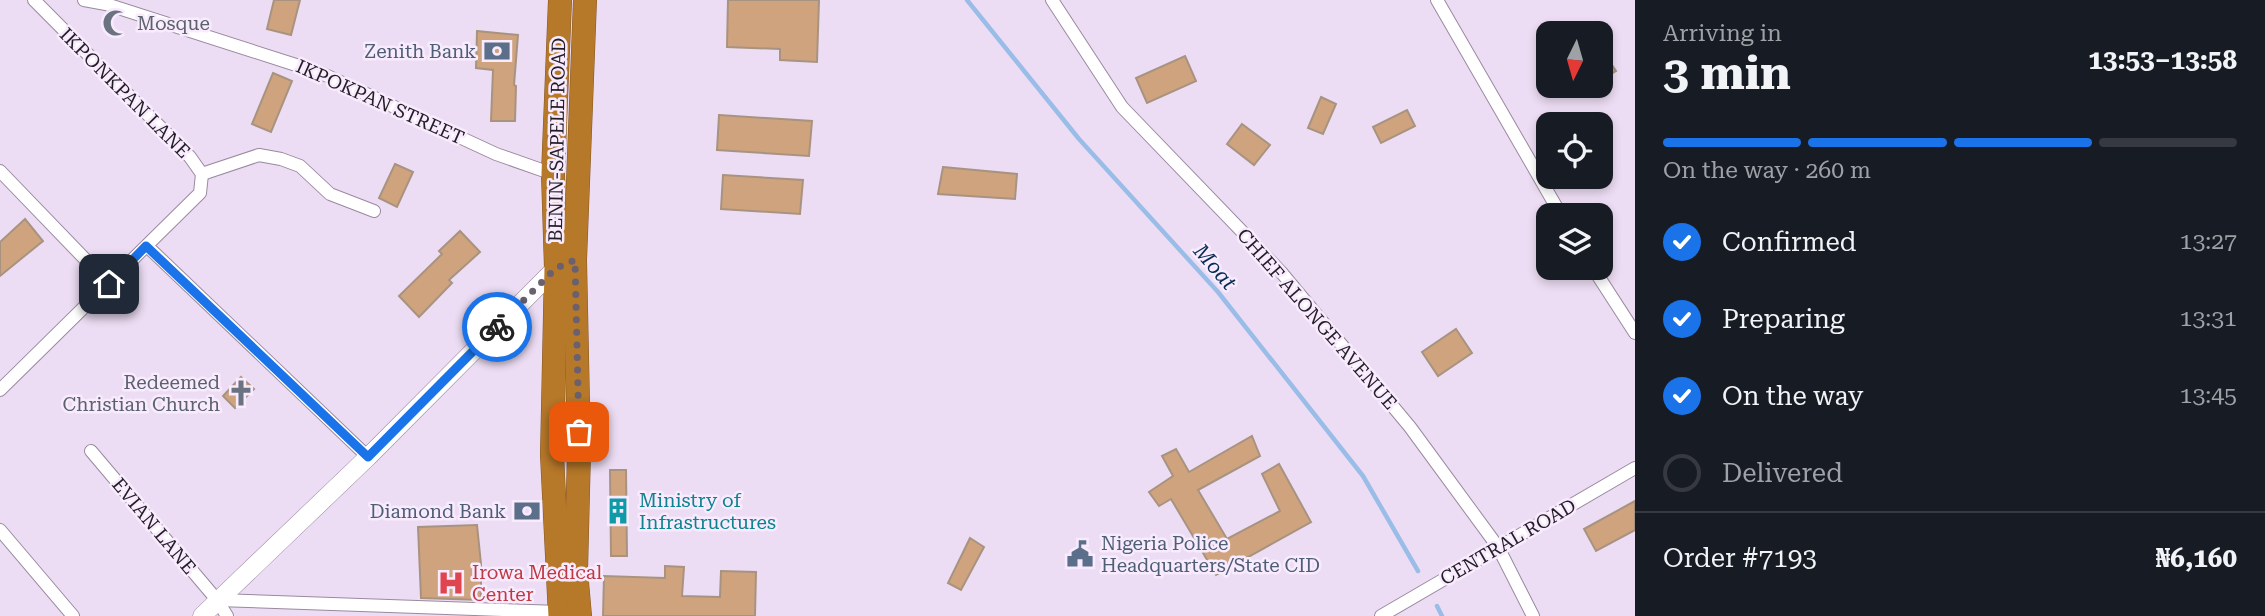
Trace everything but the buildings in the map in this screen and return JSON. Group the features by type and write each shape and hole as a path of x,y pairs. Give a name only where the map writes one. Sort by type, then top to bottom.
{"highway":[{"name":"BENIN-SAPELE ROAD","path":"560,0 552,174 565,264 579,452 576,571 567,615"},
{"name":"BENIN-SAPELE ROAD","path":"565,264 585,0"}],"street":[{"name":"IKPONKPAN LANE","path":"34,0 190,157 202,174 200,193 146,246"},
{"name":"IKPOKPAN STREET","path":"84,0 106,4 321,73 496,154 552,174"},
{"name":"CHIEF ALONGE AVENUE","path":"1052,0 1122,107 1281,272 1410,427 1497,547 1533,616"},
{"path":"1437,0 1554,203"},
{"path":"202,174 259,155 281,159 300,166 330,194 374,211"},
{"path":"0,171 109,284"},
{"path":"0,390 146,246 368,457"},
{"path":"202,616 565,264"},
{"path":"1601,280 1635,333"},
{"name":"EVIAN LANE","path":"92,451 217,600 227,616"},
{"name":"CENTRAL ROAD","path":"1381,616 1635,468"},
{"path":"0,530 74,616"},
{"path":"217,600 567,615"}],"waterway":[{"name":"Moat","path":"967,0 1079,139 1218,292 1363,476 1418,571"},
{"name":"Moat","path":"1437,606 1442,616"}],"way so far":[{"path":"497,327 556,268 575,260 579,432"}],"place":[{"name":"Mosque","path":"116,23"},
{"name":"Zenith Bank","path":"497,51"},
{"name":"Redeemed Christian Church","path":"241,393"},
{"name":"Diamond Bank","path":"527,511"},
{"name":"Ministry of Infrastructures","path":"618,511"},
{"name":"Nigeria Police Headquarters/State CID","path":"1080,554"},
{"name":"Irowa Medical Center","path":"451,583"}],"route":[{"path":"109,284 146,246 368,457 497,327"}]}
